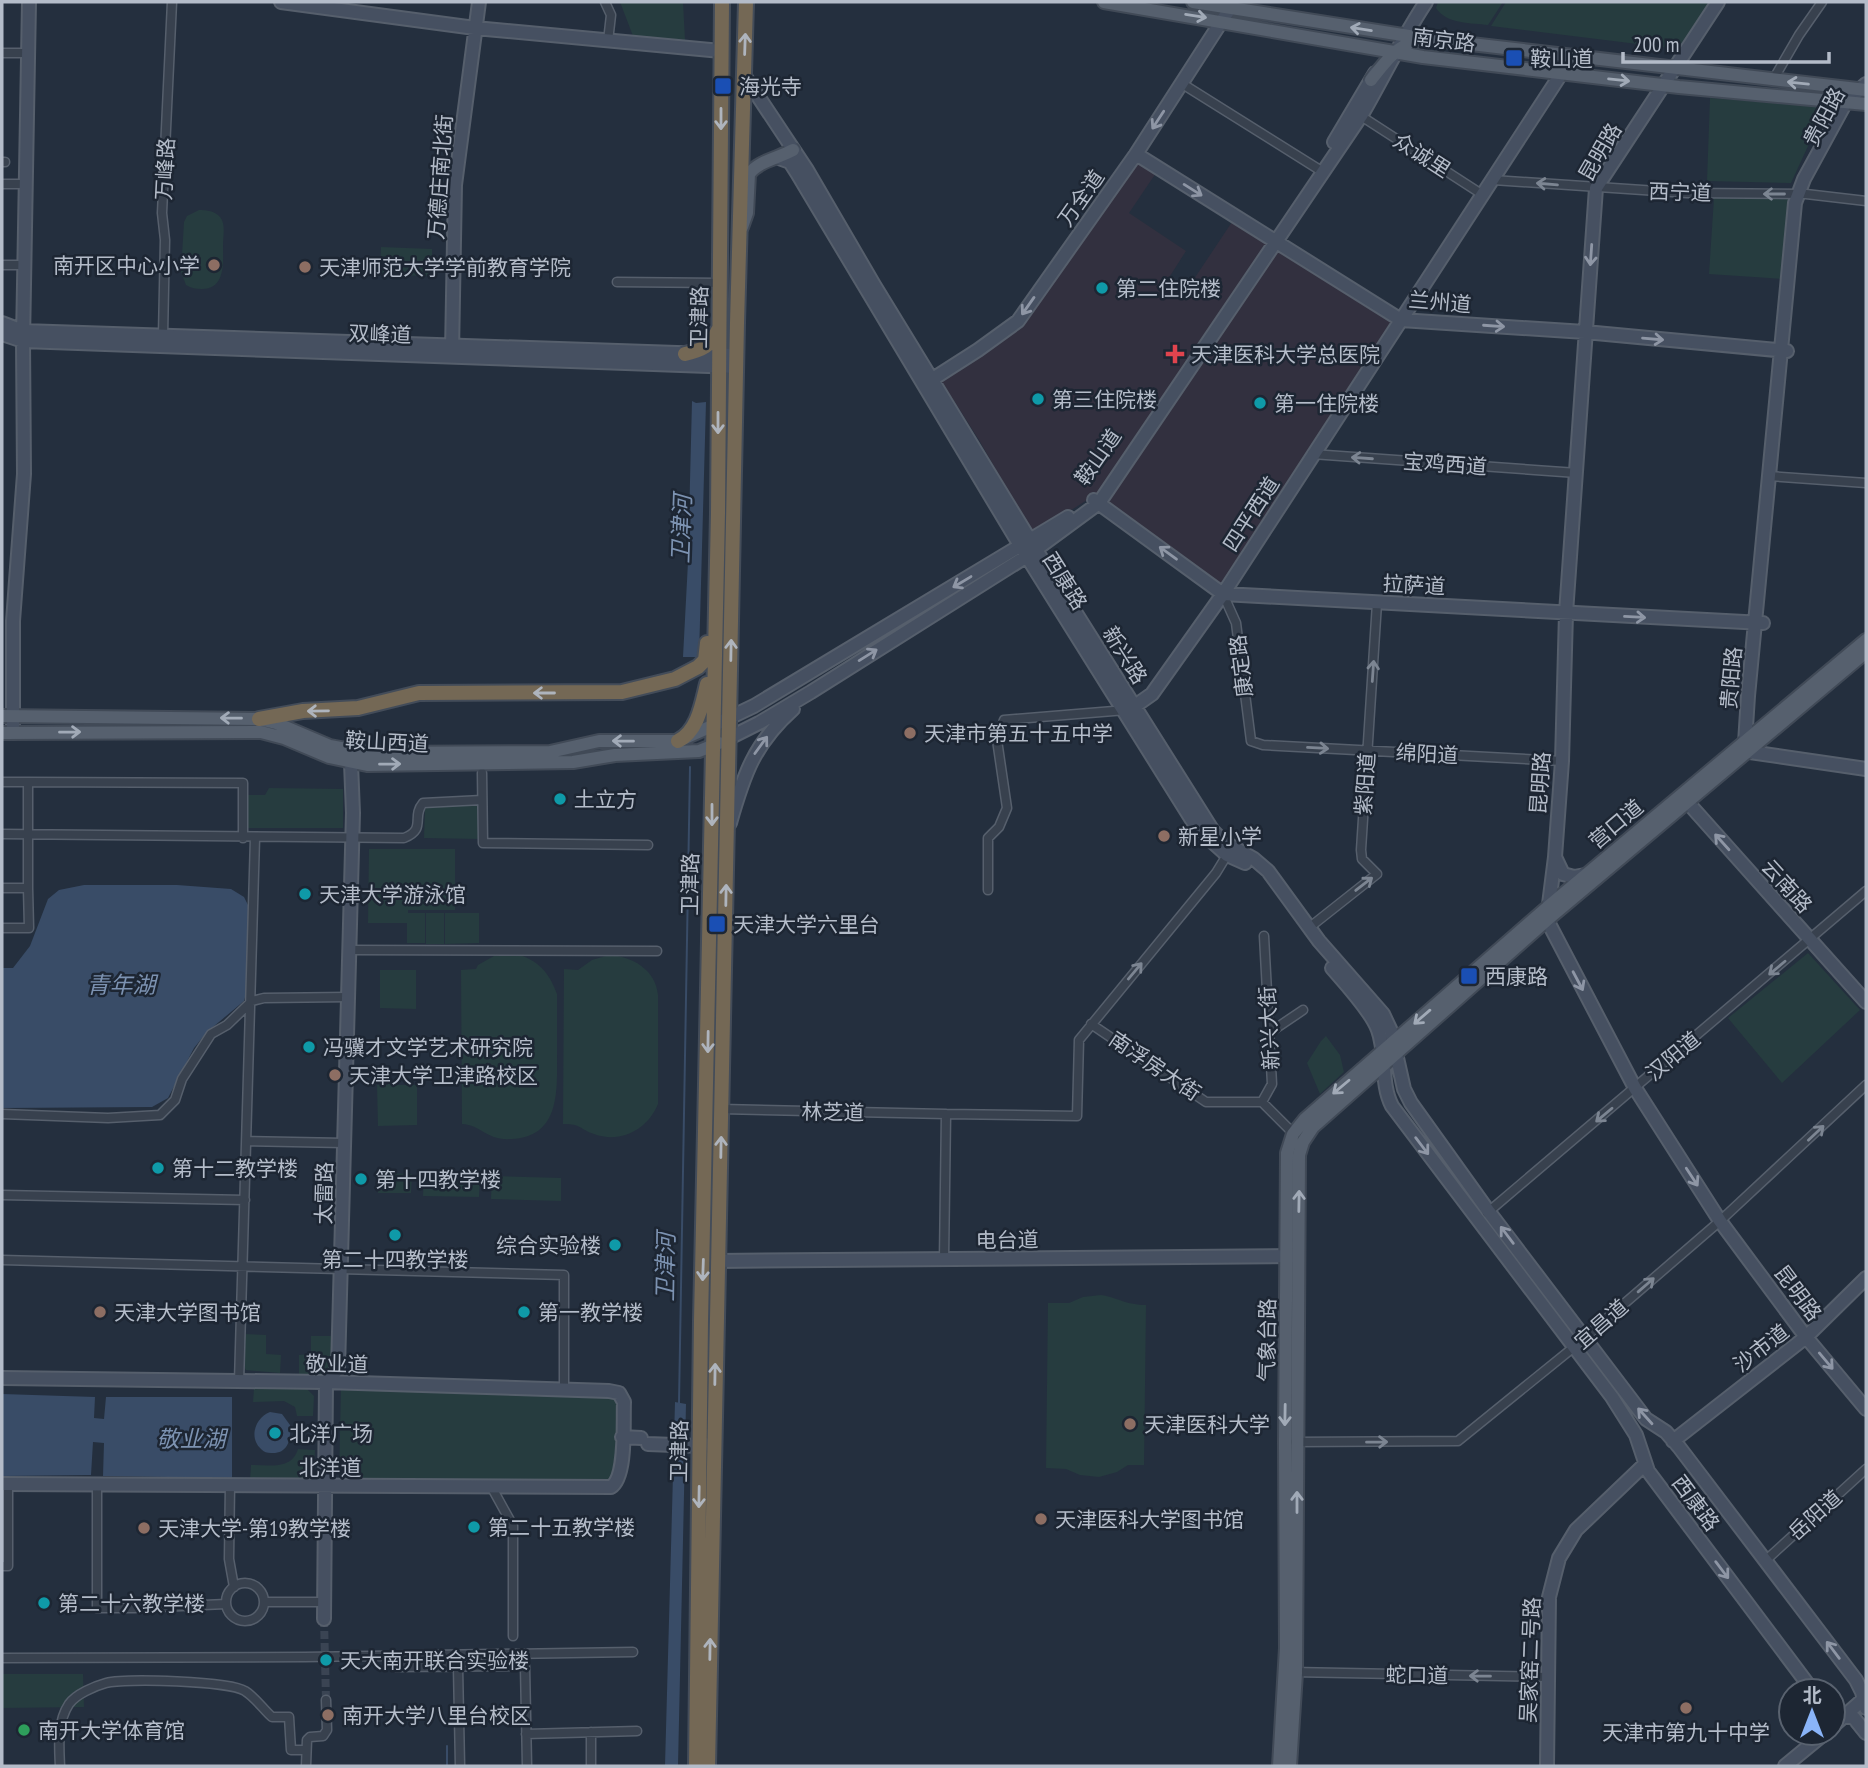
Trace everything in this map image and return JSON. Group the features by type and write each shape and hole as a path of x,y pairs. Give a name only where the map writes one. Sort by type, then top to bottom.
{"highway":[{"name":"卫津路","path":"696,1766 697,1442 717,566 722,2"},
{"name":"卫津路","path":"708,1766 697,1442 717,1261 746,2"},
{"path":"685,360 710,344 720,322"},
{"path":"259,719 303,711 358,708 408,695 622,692 675,679 698,667 705,660 710,593 717,566"},
{"path":"678,741 690,733 697,719 715,648"}],"main road":[{"name":"南京路","path":"1104,2 1430,57 1561,74 1856,103"},
{"name":"南京路","path":"1196,2 1232,5 1404,35 1676,69 1865,88"},
{"path":"1394,51 1412,41 1428,38"},
{"path":"1350,45 1371,57 1371,80"},
{"path":"740,234 747,213 748,174 759,164 793,150"},
{"name":"营口道","path":"1395,1049 1547,920 1866,640"},
{"name":"营口道","path":"1748,744 1866,652"},
{"name":"鞍山西道","path":"7,716 259,719 276,723 330,746 368,753 550,752 600,741 678,741 712,726"},
{"name":"鞍山西道","path":"7,733 261,732 351,763 573,762 628,754 699,751 729,738"},
{"name":"营口道","path":"1395,1049 1550,905 1684,799"},
{"path":"1298,1138 1314,1127 1395,1049"},
{"name":"气象台路","path":"1290,1766 1292,1256 1298,1138"},
{"name":"气象台路","path":"1279,1766 1291,1672"}],"street":[{"path":"7,733 24,474 23,336 29,2"},
{"name":"万峰路","path":"163,337 165,240 162,213 172,2"},
{"path":"287,2 475,28 721,51"},
{"name":"万德庄南北街","path":"452,350 454,185 479,2"},
{"path":"605,2 611,15 608,41"},
{"name":"鞍山道","path":"729,738 811,692 1096,501 1274,240 1320,170 1371,80 1426,2"},
{"name":"昆明路","path":"1718,2 1596,188 1566,613 1562,761 1547,920 1635,1088 1720,1221 1806,1337 1866,1409"},
{"path":"1773,80 1822,2"},
{"name":"万全道","path":"929,381 1017,321 1136,154 1232,5"},
{"name":"鞍山道","path":"1320,170 1361,116 1387,72 1394,51"},
{"path":"2,53 27,53"},
{"path":"1387,72 1402,60 1430,57"},
{"name":"四平西道","path":"1130,708 1152,694 1223,594 1561,74"},
{"path":"744,75 793,150"},
{"path":"1181,83 1320,170"},
{"name":"贵阳路","path":"1748,744 1783,351 1804,179 1865,88"},
{"name":"众诚里","path":"1361,116 1483,195"},
{"name":"新兴路","path":"793,150 1029,548 1130,708 1213,831 1224,842 1262,865 1320,941 1387,1019 1395,1049"},
{"name":"兰州道","path":"1136,154 1401,320 1585,332 1783,351"},
{"path":"779,158 790,162 929,381"},
{"name":"西宁道","path":"1493,180 1687,193 1802,194 1866,201"},
{"path":"2,184 25,184"},
{"path":"2,265 24,265"},
{"path":"617,282 720,283"},
{"path":"2,323 23,336"},
{"path":"719,360 737,323"},
{"path":"2,334 23,336"},
{"name":"双峰道","path":"23,336 163,337 736,361"},
{"name":"双峰道","path":"23,336 452,350"},
{"name":"宝鸡西道","path":"1312,454 1577,473"},
{"path":"1772,476 1866,483"},
{"path":"1096,501 1223,594"},
{"name":"鞍山道","path":"712,726 754,706 1029,548"},
{"name":"拉萨道","path":"1223,594 1759,623"},
{"name":"康定路","path":"1223,594 1236,623 1251,741"},
{"name":"紫阳道","path":"1310,927 1377,874 1362,859 1377,603"},
{"path":"728,831 751,760 771,732 811,692"},
{"path":"988,891 988,838 999,827 1007,808 997,740 1004,720 1130,708"},
{"name":"西康路","path":"1130,708 1197,828 1227,855 1257,871 1375,1024 1384,1058 1386,1089 1392,1105 1484,1216 1579,1343 1647,1419 1666,1432 1856,1680 1866,1701"},
{"name":"绵阳道","path":"1251,741 1263,745 1562,761"},
{"path":"1748,744 1866,769"},
{"name":"太雷路","path":"324,1619 323,1486 326,1382 338,1369 352,838 351,763"},
{"path":"482,773 483,843 648,845"},
{"path":"2,782 243,783 243,838"},
{"path":"2,928 29,928 28,782"},
{"name":"云南路","path":"1684,799 1866,1002"},
{"path":"2,834 404,838 418,827 418,808 423,803 482,800"},
{"path":"239,1382 255,838"},
{"path":"1091,1024 1216,873 1227,855"},
{"path":"1555,857 1563,874 1574,877 1585,875"},
{"path":"2,888 29,888"},
{"name":"汉阳道","path":"1484,1216 1866,891"},
{"name":"新兴大街","path":"1262,1102 1272,1084 1264,936"},
{"path":"349,950 657,951"},
{"path":"2,1114 108,1118 160,1115 175,1101 182,1079 211,1034 227,1025 251,1002 264,998 348,997"},
{"path":"1269,1033 1303,1010"},
{"name":"林芝道","path":"721,1110 1077,1116 1079,1040 1091,1024"},
{"name":"南浮房大街","path":"1091,1024 1206,1101 1262,1102"},
{"name":"西康路","path":"1395,1049 1408,1097 1484,1216"},
{"name":"宜昌道","path":"1291,1442 1458,1441 1579,1343 1720,1221 1866,1086"},
{"path":"1262,1102 1298,1138"},
{"path":"944,1260 946,1114"},
{"path":"247,1141 344,1143"},
{"path":"2,1195 245,1200"},
{"name":"电台道","path":"717,1261 1292,1256"},
{"path":"2,1260 564,1275 564,1389"},
{"name":"沙市道","path":"1673,1441 1806,1337 1866,1278"},
{"name":"西康路","path":"1579,1343 1636,1435 1644,1465 1803,1677"},
{"name":"敬业道","path":"2,1378 326,1382 619,1393 624,1402 622,1441"},
{"path":"622,1441 697,1442"},
{"name":"北洋道","path":"5,1484 611,1487 619,1478 622,1441"},
{"name":"吴家窑二号路","path":"1547,1766 1549,1597 1559,1558 1576,1530 1644,1465"},
{"name":"岳阳道","path":"1765,1561 1866,1469"},
{"path":"2,1566 8,1566 5,1484"},
{"path":"97,1484 97,1608 135,1608"},
{"path":"230,1485 229,1559 234,1587"},
{"path":"491,1486 513,1526 513,1636"},
{"path":"245,1584 255,1587 264,1602 257,1616 246,1621 230,1615 226,1604 229,1592 234,1587 245,1584"},
{"path":"264,1602 323,1602"},
{"path":"159,1607 226,1604"},
{"path":"2,1658 305,1657 633,1651"},
{"path":"397,1667 525,1666 527,1766"},
{"path":"458,1667 460,1766"},
{"name":"蛇口道","path":"1291,1672 1548,1677"},
{"path":"60,1766 58,1740 63,1717 70,1702 108,1682 212,1682 244,1690 272,1717 289,1717 291,1750 306,1750"},
{"path":"306,1766 306,1742 310,1737 323,1736 327,1730 326,1700"},
{"path":"1847,1713 1866,1701"},
{"path":"1847,1714 1854,1718 1866,1732"},
{"path":"526,1734 637,1731"},
{"path":"591,1732 591,1766"},
{"path":"1786,1766 1808,1747"}],"shaded area":[{"name":"天津医科大学总医院","path":"1135,160 1156,173 1129,213 1186,251 1170,276 1188,288 1232,222 1392,322 1221,586 1093,496 1033,535 979,440 940,379 1018,330"}],"green space":[{"path":"620,2 683,2 685,40 633,36"},
{"path":"1438,2 1503,2 1488,25 1460,22 1446,17 1436,8"},
{"path":"1506,2 1712,2 1678,49 1491,26"},
{"path":"1710,98 1826,107 1791,183 1707,181"},
{"path":"1714,198 1789,199 1782,279 1709,274"},
{"path":"199,210 218,215 224,230 222,273 210,288 202,289 186,285 181,272 184,222 187,216"},
{"path":"381,247 432,249 432,276 380,275"},
{"path":"269,788 343,789 343,828 246,828 245,795 265,795"},
{"path":"483,804 482,839 424,838 427,806"},
{"path":"369,849 455,849 455,910 408,910 408,913 425,913 425,943 407,943 407,923 368,923"},
{"path":"426,913 444,913 444,944 426,944"},
{"path":"445,913 479,913 479,943 445,944"},
{"path":"1808,953 1860,1010 1782,1083 1728,1018"},
{"path":"516,954 542,968 557,994 557,1082 553,1109 540,1130 528,1136 503,1139 462,1124 461,970 476,969 494,956"},
{"path":"609,955 626,958 641,966 653,978 656,986 658,1104 648,1121 632,1132 604,1137 577,1126 563,1124 564,969 578,970 592,960"},
{"path":"380,970 416,970 416,1009 380,1008"},
{"path":"1326,1036 1340,1055 1344,1072 1320,1094 1307,1063"},
{"path":"388,1076 391,1076 391,1085 417,1085 417,1125 378,1126 377,1085 388,1085"},
{"path":"378,1173 412,1174 411,1193 378,1193"},
{"path":"424,1174 480,1175 479,1197 423,1196"},
{"path":"492,1176 561,1178 561,1201 491,1199"},
{"path":"1101,1295 1146,1305 1144,1465 1128,1465 1117,1472 1099,1477 1080,1475 1066,1469 1046,1468 1048,1303 1069,1303 1083,1297"},
{"path":"244,1334 266,1335 266,1354 281,1355 280,1373 246,1370 243,1365"},
{"path":"311,1336 333,1336 333,1371 328,1374 299,1374 299,1355 311,1354"},
{"path":"341,1386 615,1395 621,1406 616,1473 607,1483 339,1481"},
{"path":"254,1388 307,1389 314,1396 313,1416 297,1416 295,1407 284,1401 253,1402"},
{"path":"298,1449 315,1450 311,1476 298,1480 250,1481 251,1465 285,1463 295,1456"},
{"path":"2,1674 83,1674 84,1707 2,1708"}],"water":[{"path":"692,401 706,402 699,657 683,657 688,562"},
{"name":"青年湖","path":"84,885 177,885 231,889 244,897 250,909 248,986 244,1001 207,1032 194,1048 168,1098 152,1107 2,1108 2,968 13,968 30,946 48,899 59,890"},
{"name":"敬业湖","path":"2,1394 95,1397 94,1418 104,1419 106,1397 232,1397 232,1478 103,1476 104,1443 93,1442 91,1475 2,1476"},
{"path":"675,1402 686,1404 678,1766 665,1766"},
{"path":"270,1412 282,1414 290,1425 288,1444 277,1453 263,1451 255,1439 255,1428 261,1418"}],"waterway":[{"name":"卫津河","path":"679,1403 690,767"},
{"path":"447,1746 447,1766"}],"tunnel":[{"path":"135,1608 159,1607"},
{"path":"324,1619 326,1700"}],"place":[{"name":"鞍山道","path":"1514,58"},
{"name":"海光寺","path":"723,86"},
{"name":"南开区中心小学","path":"214,265"},
{"name":"天津师范大学学前教育学院","path":"305,267"},
{"name":"第二住院楼","path":"1102,288"},
{"name":"天津医科大学总医院","path":"1175,354"},
{"name":"第三住院楼","path":"1038,399"},
{"name":"第一住院楼","path":"1260,403"},
{"name":"天津市第五十五中学","path":"910,733"},
{"name":"土立方","path":"560,799"},
{"name":"新星小学","path":"1164,836"},
{"name":"天津大学游泳馆","path":"305,894"},
{"name":"天津大学六里台","path":"717,924"},
{"name":"西康路","path":"1469,976"},
{"name":"冯骥才文学艺术研究院","path":"309,1047"},
{"name":"天津大学卫津路校区","path":"335,1075"},
{"name":"第十二教学楼","path":"158,1168"},
{"name":"第十四教学楼","path":"361,1179"},
{"name":"第二十四教学楼","path":"395,1235"},
{"name":"综合实验楼","path":"615,1245"},
{"name":"天津大学图书馆","path":"100,1312"},
{"name":"第一教学楼","path":"524,1312"},
{"name":"天津医科大学","path":"1130,1424"},
{"name":"北洋广场","path":"275,1433"},
{"name":"天津医科大学图书馆","path":"1041,1519"},
{"name":"第二十五教学楼","path":"474,1527"},
{"name":"天津大学-第19教学楼","path":"144,1528"},
{"name":"第二十六教学楼","path":"44,1603"},
{"name":"天大南开联合实验楼","path":"326,1660"},
{"name":"天津市第九十中学","path":"1686,1708"},
{"name":"南开大学八里台校区","path":"328,1715"},
{"name":"南开大学体育馆","path":"24,1730"}]}
